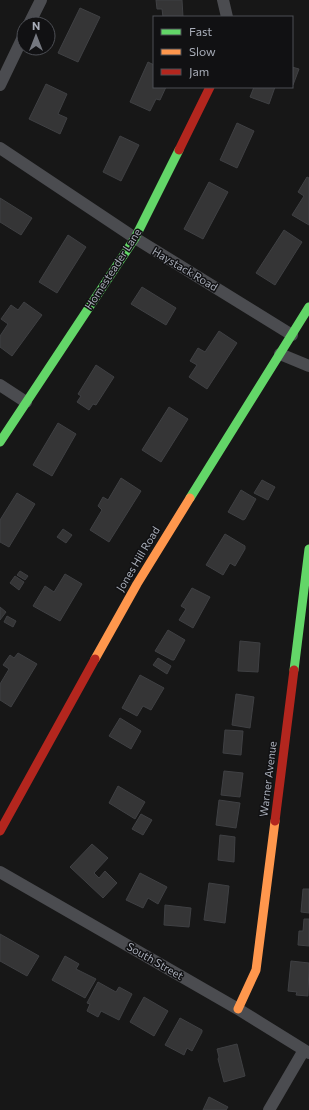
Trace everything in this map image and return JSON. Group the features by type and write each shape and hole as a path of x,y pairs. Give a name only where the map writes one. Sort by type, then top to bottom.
{"street":[{"path":"34,16 41,0"},
{"path":"223,0 227,16"},
{"path":"0,85 16,52"},
{"name":"Homesteader Lane","path":"0,442 135,238 210,88"},
{"name":"Haystack Road","path":"0,148 135,238 292,334"},
{"name":"Jones Hill Road","path":"0,831 137,584 309,307"},
{"path":"280,354 309,366"},
{"path":"0,386 26,402"},
{"name":"Warner Avenue","path":"238,1009 256,970 309,549"},
{"name":"South Street","path":"0,872 238,1009 306,1051"},
{"path":"269,1110 306,1051"}],"building":[{"path":"156,0 182,0 183,16 163,16 162,9 157,9"},
{"path":"80,8 100,17 78,62 58,53"},
{"path":"148,62 153,64 153,88 166,88 160,100 156,99 150,111 130,102"},
{"path":"293,67 299,69 293,85"},
{"path":"46,84 67,94 58,114 67,118 60,134 29,119"},
{"path":"254,88 275,88 269,104 250,97"},
{"path":"237,123 254,131 237,168 220,160"},
{"path":"120,136 139,145 121,181 103,172"},
{"path":"307,177 309,178 309,225 292,215 304,196 298,192"},
{"path":"209,182 228,192 203,239 184,229"},
{"path":"0,198 32,218 21,235 0,222"},
{"path":"284,230 302,242 275,285 256,273"},
{"path":"68,235 86,247 57,293 39,282"},
{"path":"142,287 176,308 166,325 131,304"},
{"path":"24,302 42,315 12,356 0,347 0,336 8,324 1,319 11,305 18,310"},
{"path":"219,331 237,343 207,389 189,377 197,365 190,361 198,348 205,352"},
{"path":"96,365 114,377 96,405 93,404 89,410 77,402 81,396 78,394"},
{"path":"169,407 188,419 161,462 142,450"},
{"path":"58,423 76,434 52,476 33,465"},
{"path":"121,478 141,491 109,542 90,530 102,510 98,506 103,497 108,500"},
{"path":"262,480 275,487 268,500 254,493"},
{"path":"241,490 256,499 243,520 228,512"},
{"path":"17,493 35,504 9,547 0,542 0,520"},
{"path":"63,529 72,535 66,543 57,537"},
{"path":"225,534 245,546 245,549 235,566 230,563 223,575 206,565"},
{"path":"20,571 28,576 25,580 17,575"},
{"path":"65,574 82,584 60,621 33,606 45,586 54,592"},
{"path":"15,576 24,582 19,590 10,583"},
{"path":"192,588 210,597 193,628 179,620 186,609 181,606"},
{"path":"0,607 6,612 0,620"},
{"path":"7,616 16,621 13,627 4,622"},
{"path":"168,630 185,640 174,660 155,651"},
{"path":"240,641 260,643 258,672 238,671"},
{"path":"18,653 37,664 11,707 0,700 0,684 9,669 3,665 10,655 14,658"},
{"path":"158,658 171,666 167,674 153,665"},
{"path":"140,675 164,688 151,710 143,706 137,716 122,708"},
{"path":"236,694 254,697 250,728 232,725"},
{"path":"120,718 141,731 131,749 109,736"},
{"path":"225,730 243,731 241,755 223,753"},
{"path":"224,771 243,773 240,797 221,795"},
{"path":"118,786 145,802 135,819 109,803"},
{"path":"219,800 240,803 236,828 216,825"},
{"path":"141,814 152,820 143,835 132,829"},
{"path":"220,835 235,837 234,862 218,860"},
{"path":"92,844 108,858 94,873 99,878 105,871 117,883 103,898 70,867"},
{"path":"140,873 167,887 158,904 148,898 143,908 126,900"},
{"path":"209,883 229,886 225,923 204,920"},
{"path":"303,889 309,889 309,913 301,912"},
{"path":"165,905 191,908 189,927 164,925"},
{"path":"304,919 309,919 309,946 298,945 299,931 303,931"},
{"path":"0,934 39,956 27,976 0,961"},
{"path":"65,956 79,964 76,969 96,979 85,998 52,980"},
{"path":"291,961 309,963 308,996 296,995 297,992 288,991"},
{"path":"98,982 116,992 119,987 132,994 119,1020 101,1011 98,1017 87,1011 90,1004 87,1003"},
{"path":"144,997 168,1011 154,1036 130,1022"},
{"path":"180,1018 202,1030 192,1051 187,1048 184,1055 165,1045"},
{"path":"237,1044 245,1076 224,1082 217,1049"},
{"path":"209,1097 228,1107 226,1110 203,1110"}],"traffic: fast":[{"path":"0,442 135,238 179,150"},
{"path":"190,498 309,307"},
{"path":"294,670 309,549"}],"traffic: slow":[{"path":"95,659 137,584 190,498"},
{"path":"238,1009 256,970 275,821"}],"traffic: jam":[{"path":"179,150 210,88"},
{"path":"0,831 95,659"},
{"path":"275,821 294,670"}]}
